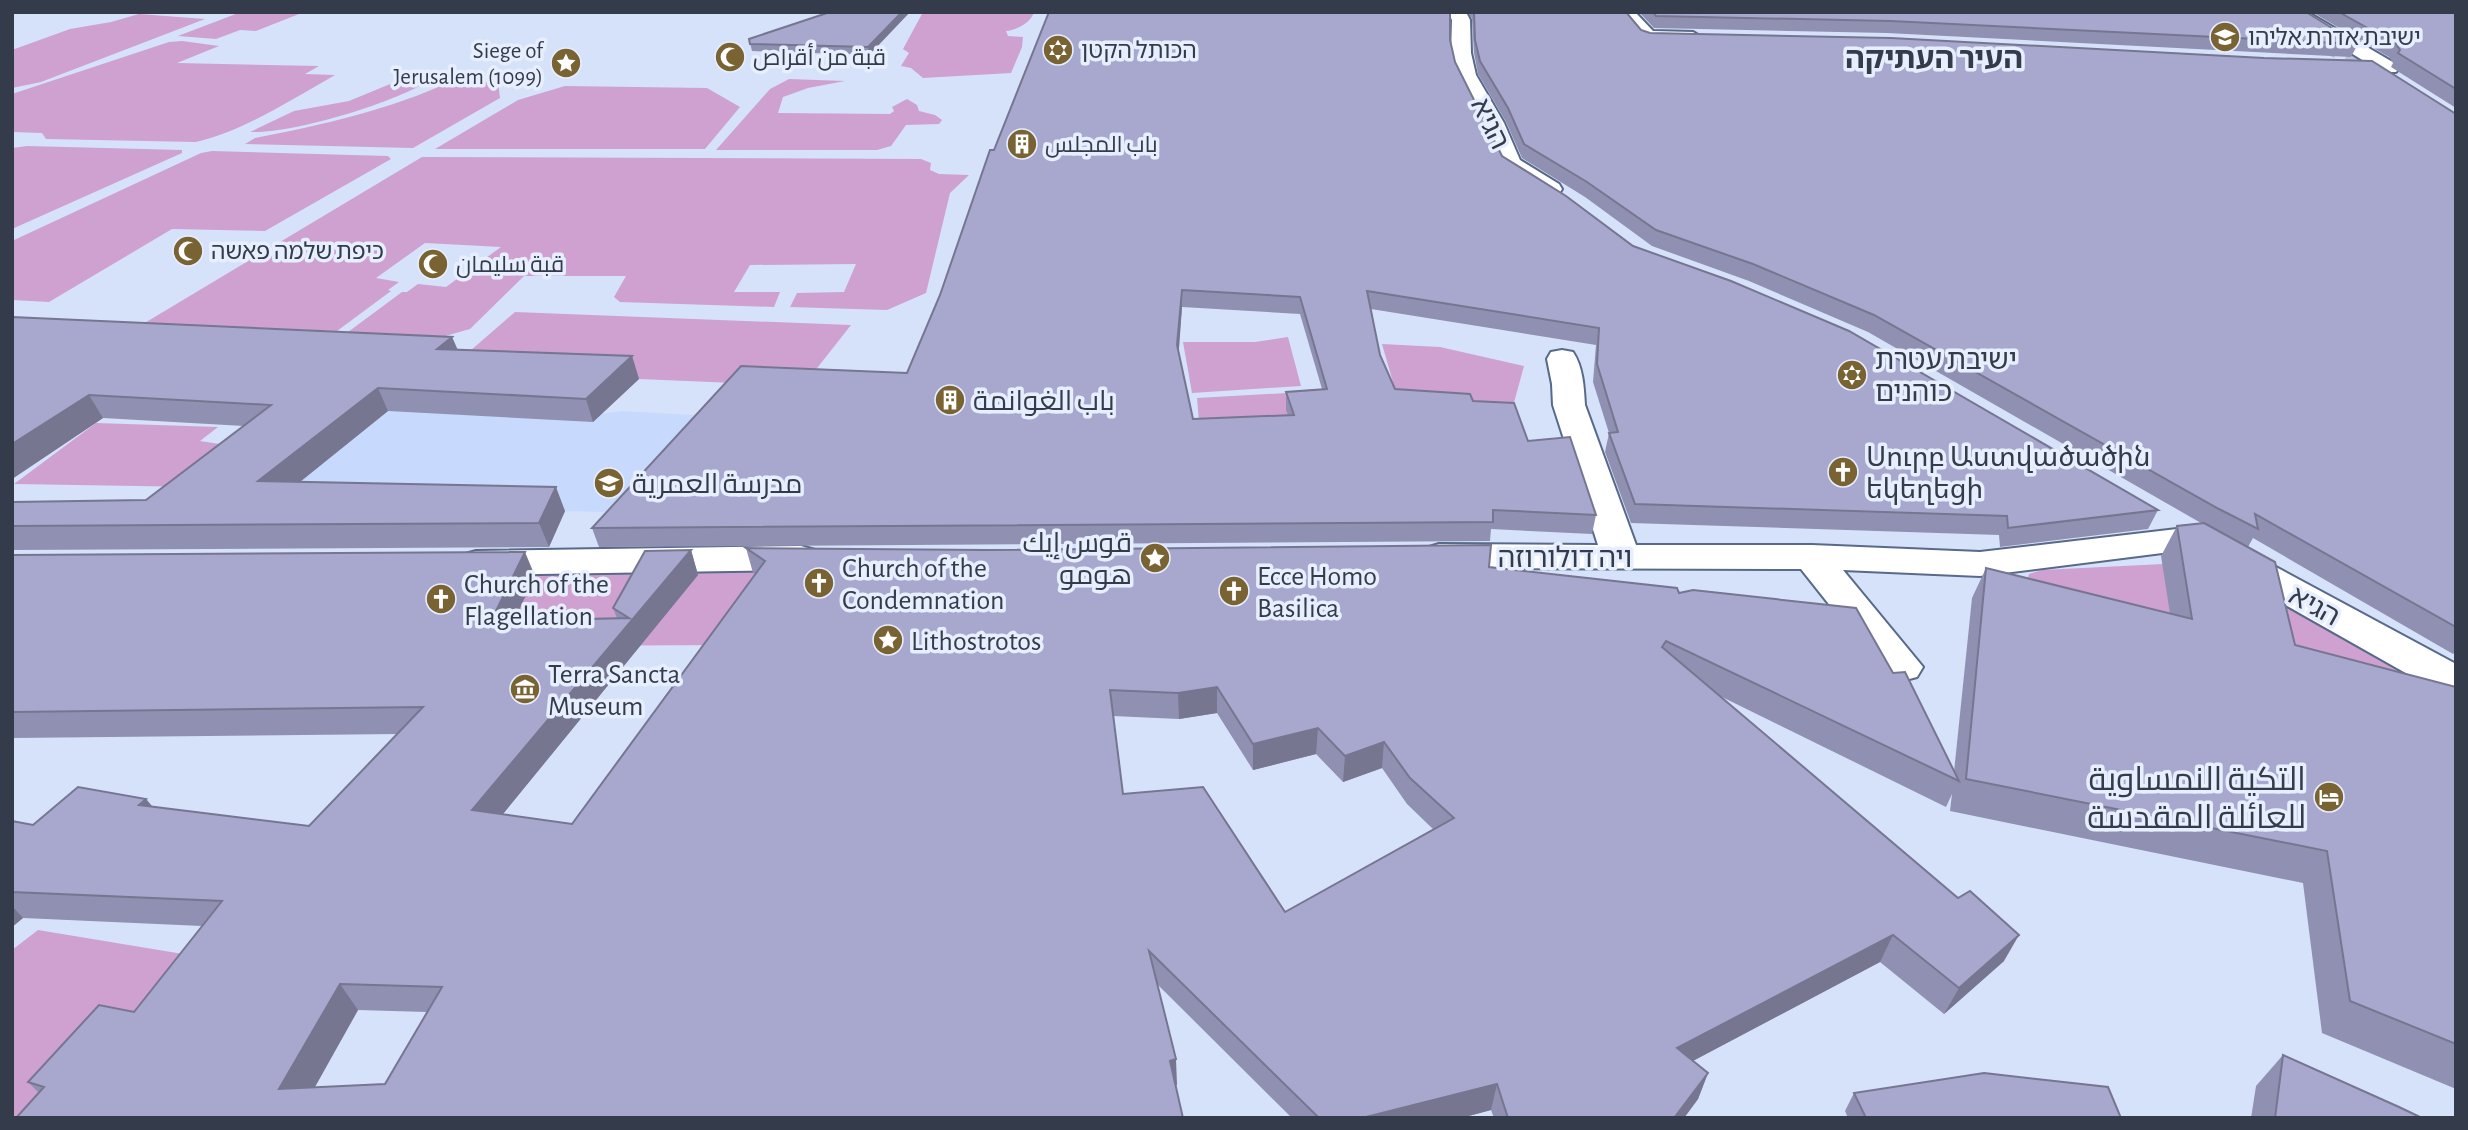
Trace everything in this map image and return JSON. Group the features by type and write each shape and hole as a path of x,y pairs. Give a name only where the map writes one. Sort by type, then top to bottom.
{"street":[{"name":"הגיא","path":"1457,12 1461,20 1461,53 1466,75 1493,123 1510,164 1574,204"},
{"path":"1626,12 1648,37 1714,38"},
{"path":"2293,12 2386,73 2346,65"},
{"path":"1562,359 1568,384 1569,405 1621,557"},
{"name":"הגיא","path":"2149,511 2456,683"},
{"name":"ויה דולורוזה","path":"1399,555 1812,557 1980,564 2194,538"},
{"path":"438,563 777,557 836,560"},
{"path":"1812,557 1902,667 1890,670"}],"shaded area":[{"path":"241,12 304,12 256,31 240,30 216,39 178,36"},
{"path":"923,12 1034,12 1023,25 1006,31 1008,36 1023,37 1022,47 1011,73 923,78 911,68 901,66 909,53 903,49"},
{"path":"139,14 205,19 41,82 12,88 12,50 70,29"},
{"path":"169,42 219,46 177,63 319,66 305,74 335,75 250,122 196,142 46,139 42,133 12,132 12,94"},
{"path":"789,79 845,81 808,88 783,97 778,113 890,114 894,111 892,107 907,99 917,105 919,111 935,115 942,120 939,124 906,125 891,146 877,150 716,150 770,89"},
{"path":"452,81 498,82 500,98 413,148 245,144 255,138 380,108"},
{"path":"395,82 427,82 410,91 340,116 290,128 250,132 294,111 349,101"},
{"path":"565,86 707,88 740,107 705,149 435,149 518,100"},
{"path":"27,146 182,150 182,153 12,229 12,148"},
{"path":"212,151 388,156 391,159 265,231 172,229 49,302 12,300 12,241 201,153"},
{"path":"422,157 921,159 931,163 930,170 939,174 969,175 950,193 926,293 887,310 790,307 797,293 844,292 856,264 750,265 734,292 780,292 774,307 620,302 614,297 626,276 524,276 470,329 445,336 348,332 402,292 407,292 418,284 446,287 501,247 425,243 376,278 399,282 388,290 391,291 337,331 143,324"},
{"path":"515,312 851,325 803,386 447,371"},
{"path":"1288,337 1301,386 1192,393 1183,342 1255,342"},
{"path":"1382,344 1440,347 1524,366 1510,417 1399,403"},
{"path":"1286,393 1300,430 1200,434 1197,398"},
{"name":"مدرسة العمرية","path":"388,411 584,416 622,411 726,417 654,513 271,505"},
{"path":"96,423 218,427 200,441 246,448 199,487 14,484"},
{"path":"2163,564 2168,599 2268,595 2302,610 2456,702 2021,603 2029,574 2042,570"},
{"path":"774,567 742,645 498,646 537,572"},
{"path":"38,930 183,954 172,973 41,1118 12,1118 12,950"}],"building":[{"path":"830,12 902,12 868,47 750,44 749,39"},
{"path":"1049,12 1450,12 1450,40 1455,62 1502,156 1566,196 1633,246 1731,281 1849,331 2158,510 2008,528 2007,516 1635,504 1609,433 1618,432 1597,364 1599,328 1367,291 1380,355 1395,389 1470,394 1473,401 1514,403 1528,441 1570,437 1596,515 1493,510 1493,522 592,528 741,366 907,373 940,295 990,150 994,150","holes":["1182,290 1300,297 1327,389 1286,392 1294,415 1193,419 1177,345"]},
{"path":"1474,12 1626,12 1641,30 1650,33 1891,38 2264,58 2372,61 2456,114 2456,627 2255,514 2258,529 2219,509 1874,315 1753,264 1656,230 1587,182 1524,144 1508,108 1480,61 1475,40"},
{"path":"1653,12 2306,12 2358,44 1891,21 1656,16"},
{"path":"2339,12 2456,12 2456,89 2398,53 2400,50 2396,44"},
{"path":"12,317 452,337 437,349 632,356 586,399 378,388 258,481 556,487 539,523 12,526 12,502 146,500 271,405 89,395 12,444"},
{"path":"2204,523 2275,562 2295,645 2456,687 2456,1044 2350,1001 2327,851 1966,779 1986,568 2192,619 2177,526"},
{"path":"1491,545 1489,567 1677,588 1679,593 1693,590 1856,608 1893,673 1905,672 1959,781 1666,641 1662,647 1958,898 1970,891 2019,935 1959,988 1893,935 1677,1048 1708,1073 1674,1118 1508,1118 1497,1084 1362,1118 1319,1118 1149,951 1176,1059 1170,1061 1183,1118 16,1118 44,1087 28,1082 99,1005 134,1012 222,901 12,892 12,821 33,825 78,787 146,799 139,805 309,826 423,707 12,712 12,555 525,552 491,621 629,618 613,608 645,551 691,550 472,810 572,824 765,561 746,548 985,550","holes":["1217,687 1253,744 1318,728 1345,756 1384,742 1410,778 1454,818 1285,912 1203,787 1123,794 1110,690 1178,693","340,984 442,987 385,1084 279,1089"]},
{"path":"2283,1055 2399,1107 2422,1118 2275,1118"},
{"path":"1984,1073 2108,1087 2121,1118 1866,1118 1854,1093"}],"tunnel":[{"path":"2268,12 2371,66"}],"place":[{"name":"ישיבת אדרת אליהו","path":"2225,37"},
{"name":"הכותל הקטן","path":"1058,50"},
{"name":"قبة من أقراص","path":"730,57"},
{"name":"Siege of Jerusalem (1099)","path":"566,63"},
{"name":"باب المجلس","path":"1022,144"},
{"name":"כיפת שלמה פאשה","path":"188,251"},
{"name":"قبة سليمان","path":"433,264"},
{"name":"ישיבת עטרת כוהנים","path":"1852,375"},
{"name":"باب الغوانمة","path":"950,400"},
{"name":"Սուրբ Աստվածածին եկեղեցի","path":"1843,472"},
{"name":"مدرسة العمرية","path":"609,483"},
{"name":"قوس إيك هومو","path":"1155,558"},
{"name":"Church of the Condemnation","path":"819,583"},
{"name":"Ecce Homo Basilica","path":"1234,591"},
{"name":"Church of the Flagellation","path":"441,599"},
{"name":"Lithostrotos","path":"888,640"},
{"name":"Terra Sancta Museum","path":"525,689"},
{"name":"التكية النمساوية للعائلة المقدسة","path":"2329,797"}],"district":[{"name":"העיר העתיקה","path":"1934,58"}]}
